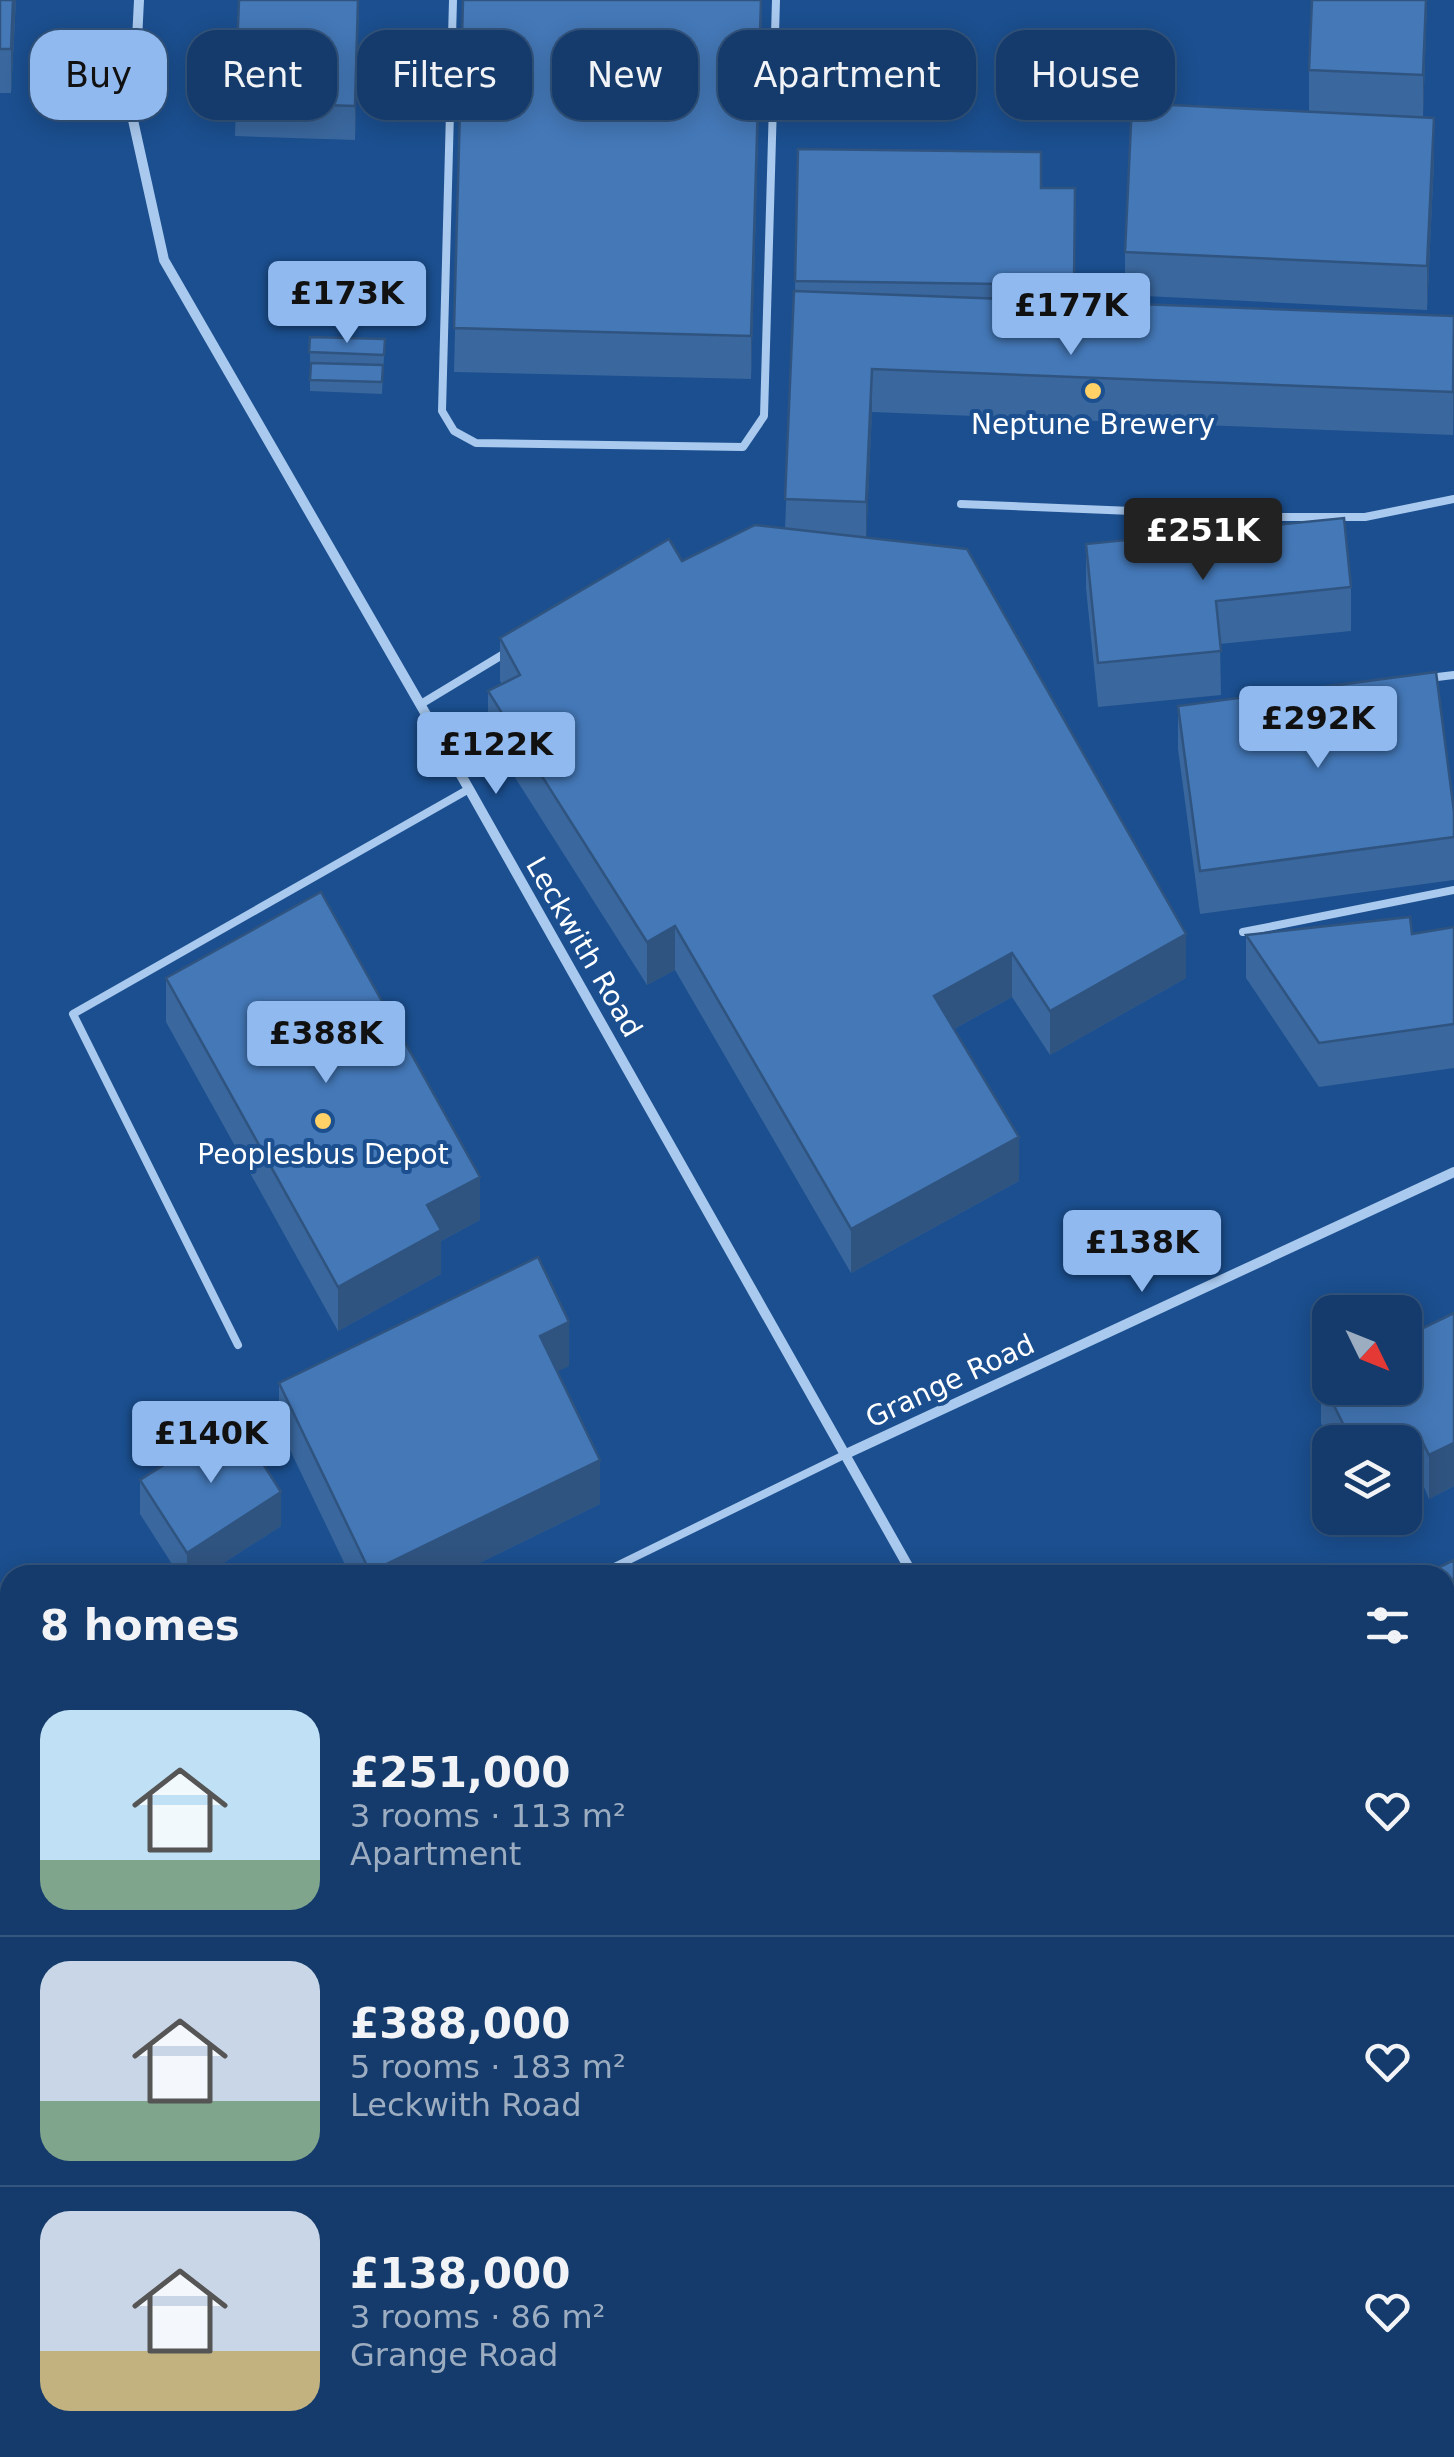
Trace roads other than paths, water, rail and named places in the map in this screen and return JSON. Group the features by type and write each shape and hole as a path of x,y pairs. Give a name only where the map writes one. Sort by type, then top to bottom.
{"street":[{"name":"Leckwith Road","path":"139,0 133,120 164,260 421,704 907,1565"},
{"name":"Grange Road","path":"846,1454 1454,1172"}],"lane":[{"path":"453,0 442,411 454,431 476,444 744,447 764,416 776,0"},
{"path":"961,504 1365,517 1454,499"},
{"path":"421,704 517,646"},
{"path":"1416,680 1454,675"},
{"path":"238,1345 72,1014 469,789"},
{"path":"1243,932 1454,890"},
{"path":"618,1565 846,1454"}],"place":[{"name":"Neptune Brewery","path":"1093,391"},
{"name":"Peoplesbus Depot","path":"323,1121"}]}
